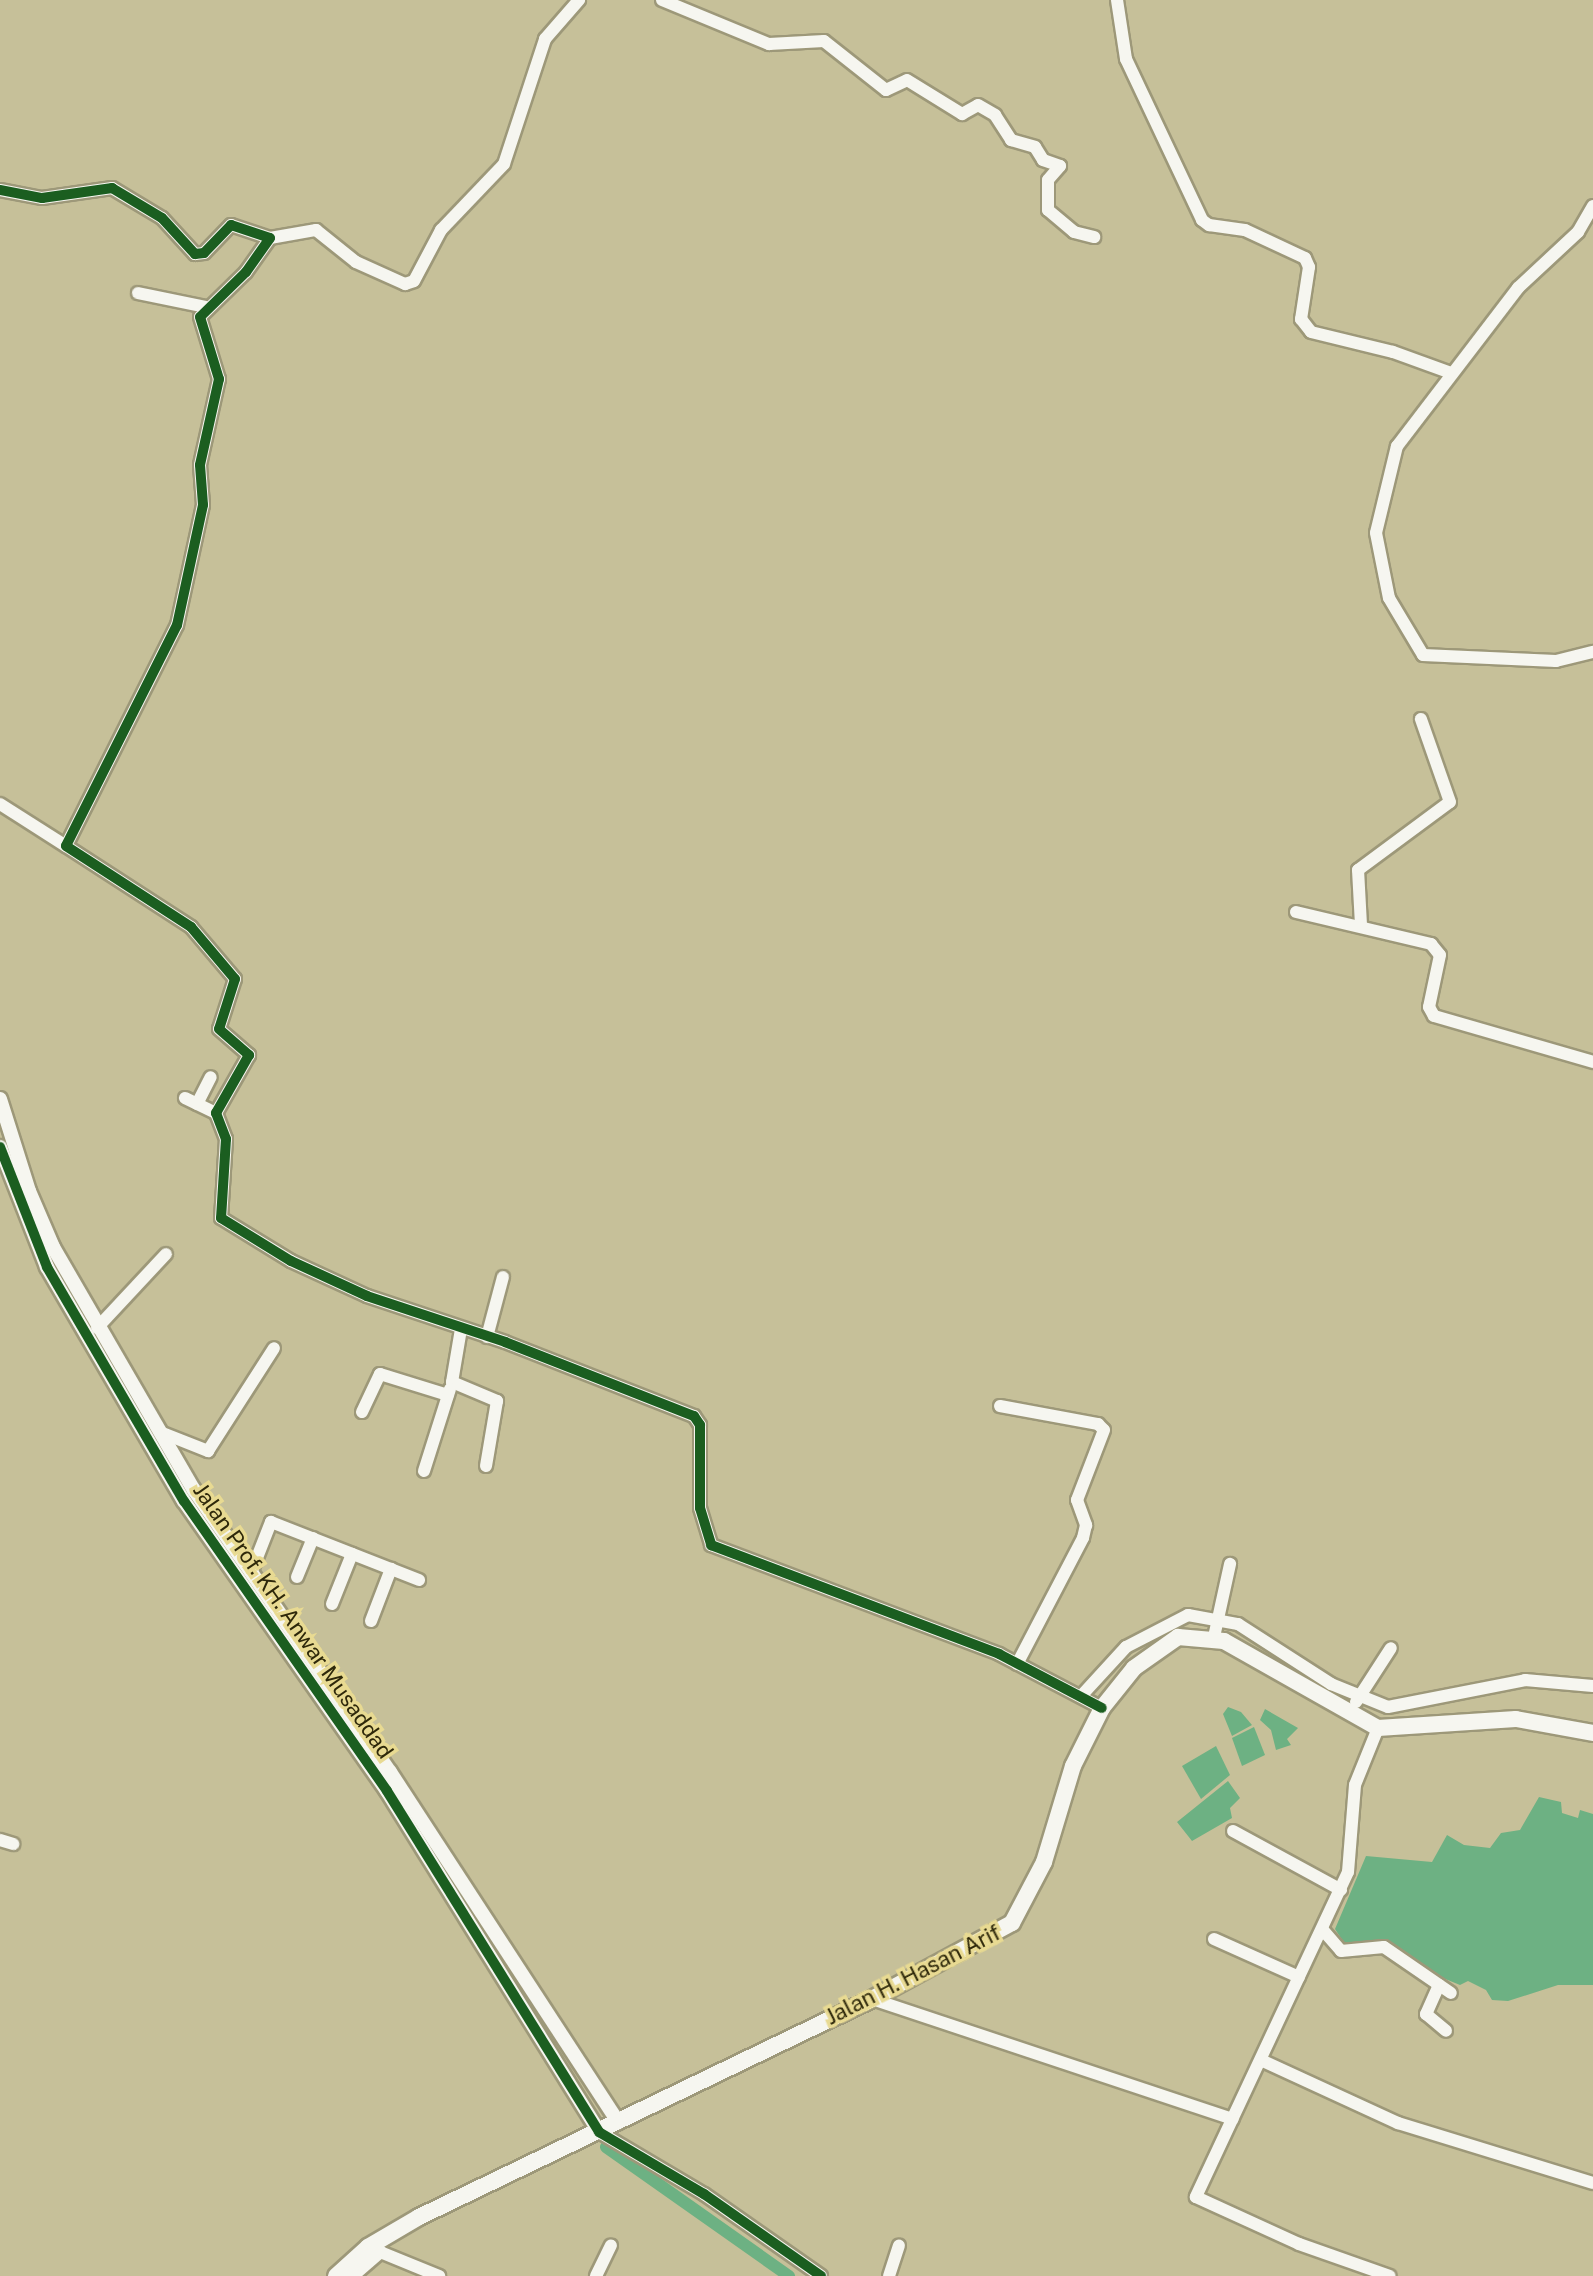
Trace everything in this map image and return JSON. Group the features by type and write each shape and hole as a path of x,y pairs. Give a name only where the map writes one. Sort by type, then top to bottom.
{"main road":[{"name":"Jalan H. Hasan Arif","path":"336,2276 374,2249 595,2126 618,2122 872,1999 1019,1917 1044,1862 1092,1701 1166,1643 1216,1627"},
{"path":"1216,1627 1354,1706 1378,1728 1516,1719 1593,1733"}],"street":[{"path":"0,190 42,198 112,188 162,218 195,254 204,253 231,225 270,238 316,230 356,262 405,284 414,281 441,230 504,164 545,39 579,0"},
{"path":"662,0 769,44 824,41 882,89 907,80 962,114 978,105 995,115 1008,138 1035,147 1043,160 1060,166 1048,180 1051,216 1074,232 1094,237"},
{"path":"1117,0 1126,59 1202,220 1245,230 1305,258 1309,267 1301,319 1311,332 1393,352 1451,373"},
{"path":"1593,206 1578,232 1518,288 1397,446 1383,490 1376,533 1389,598 1424,656 1556,661 1593,652"},
{"path":"66,846 177,625 203,508 200,465 219,379 200,325 206,307 246,272 270,238"},
{"path":"138,293 206,307"},
{"path":"1361,925 1358,870 1450,802 1421,719"},
{"path":"0,804 191,927 235,979 219,1029 249,1055 216,1113"},
{"path":"1296,912 1405,934 1438,949 1429,1007 1434,1016 1593,1062"},
{"path":"211,1077 191,1101 216,1113 226,1139 221,1218 326,1279 696,1417 697,1481 711,1545 1017,1664 1092,1701 1139,1637 1188,1615 1216,1627 1230,1564"},
{"name":"Jalan Prof. KH. Anwar Musaddad","path":"0,1099 46,1248 97,1328 128,1393 160,1432 251,1573 390,1772 618,2122"},
{"name":"Jalan Prof. KH. Anwar Musaddad","path":"0,1147 46,1248 205,1533 387,1791 583,2101 595,2126"},
{"path":"97,1328 166,1254"},
{"path":"487,1337 503,1277"},
{"path":"424,1471 450,1388 461,1329"},
{"path":"160,1432 208,1451 253,1387 274,1348"},
{"path":"362,1412 380,1374 497,1401 486,1466"},
{"path":"1000,1406 1098,1424 1104,1430 1077,1500 1086,1525 1083,1538 1017,1664"},
{"path":"251,1573 271,1522 419,1580"},
{"path":"297,1577 313,1538"},
{"path":"332,1604 352,1554"},
{"path":"371,1621 391,1569"},
{"path":"1391,1648 1354,1706 1397,1708 1525,1680 1593,1686"},
{"path":"1378,1728 1355,1785 1354,1849 1328,1937 1299,1977 1197,2200 1390,2276"},
{"path":"1233,1831 1341,1890"},
{"path":"1328,1937 1344,1952 1384,1947 1451,1993"},
{"path":"1214,1939 1299,1977"},
{"path":"1439,1985 1426,2014 1446,2031"},
{"path":"872,1999 1233,2119"},
{"path":"1263,2061 1398,2123 1593,2183"},
{"path":"618,2122 621,2143"},
{"path":"595,2126 821,2276"},
{"path":"596,2276 611,2245"},
{"path":"889,2276 899,2246"},
{"path":"353,2276 374,2249 439,2276"}],"shaded area":[{"path":"1228,1707 1241,1712 1252,1725 1232,1736 1223,1714"},
{"path":"1265,1709 1298,1728 1287,1739 1291,1745 1276,1750 1271,1730 1260,1720"},
{"path":"1254,1727 1265,1755 1242,1766 1232,1738"},
{"path":"1216,1746 1230,1775 1201,1799 1182,1766"},
{"path":"1228,1781 1240,1798 1230,1808 1232,1818 1192,1841 1177,1822"},
{"path":"1539,1797 1561,1802 1562,1813 1578,1818 1580,1810 1593,1814 1593,1985 1558,1985 1508,2001 1492,2000 1486,1990 1468,1981 1460,1985 1433,1974 1391,1943 1348,1949 1335,1929 1366,1856 1432,1862 1447,1835 1464,1845 1490,1848 1501,1833 1520,1830"}],"waterway":[{"path":"606,2147 789,2276"}],"cycle path":[{"path":"0,190 42,198 112,188 162,218 195,254 204,253 231,225 270,238 246,272 200,317 219,379 200,465 203,505 177,625 66,846 191,927 235,979 219,1029 249,1055 216,1113 226,1139 221,1218 291,1261 367,1296 505,1342 694,1416 700,1425 700,1508 711,1545 999,1654 1102,1708"},
{"path":"0,1147 47,1267 184,1501 387,1791 599,2132 704,2194 821,2276"}]}
